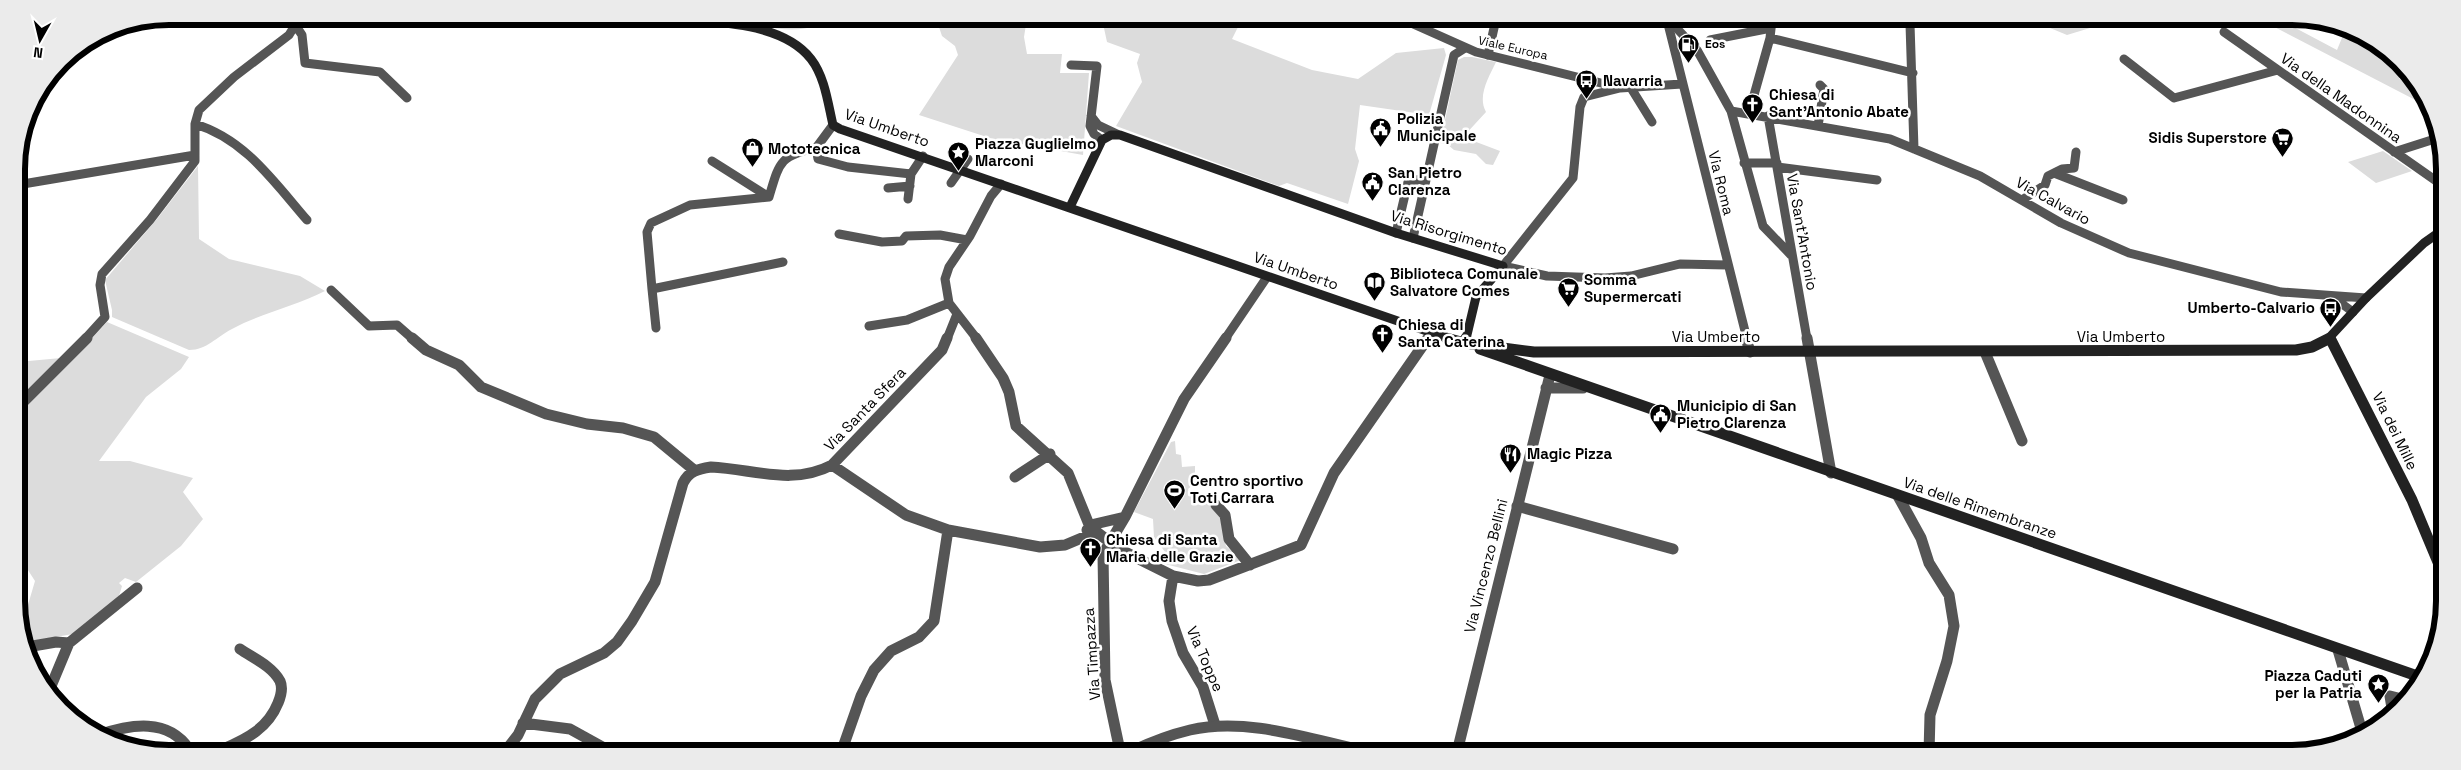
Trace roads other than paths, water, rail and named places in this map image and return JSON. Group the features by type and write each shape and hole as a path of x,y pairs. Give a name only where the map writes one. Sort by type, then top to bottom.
{"main road":[{"name":"Via Umberto","path":"724,25 751,28 779,36 792,42 811,59 820,77 833,125 1431,334 1465,343 1534,352 2276,352 2312,347 2330,338 2366,298 2436,235"},
{"name":"Via Risorgimento","path":"1117,134 1396,233 1502,266"},
{"path":"1070,207 1102,140 1117,134"},
{"path":"1465,343 1476,297 1502,266"},
{"name":"Via dei Mille","path":"2330,338 2412,500 2436,557"},
{"name":"Via delle Rimembranze","path":"1465,343 1831,473 2415,675"},
{"path":"1527,366 1525,360 1527,355 1534,352"}],"street":[{"path":"25,399 68,359 105,317 106,311 99,281 102,274 150,220 194,161 195,124 199,110 211,98 289,35 295,25"},
{"path":"299,25 305,63 380,72 387,76 398,94 407,98"},
{"name":"Viale Europa","path":"1415,25 1465,48 1488,55 1626,88"},
{"path":"1488,55 1495,25"},
{"name":"Via Roma","path":"1669,25 1682,84 1750,352"},
{"path":"1673,25 1697,50 1732,111 1744,162 1763,226 1791,255"},
{"path":"1710,40 1767,25"},
{"path":"1749,114 1770,38 1771,25"},
{"path":"1910,25 1914,150"},
{"name":"Via della Madonnina","path":"2224,32 2436,181"},
{"path":"1770,38 1913,73"},
{"path":"1413,238 1425,176 1454,55 1465,48"},
{"path":"2124,59 2174,98 2278,70"},
{"path":"1071,66 1097,66 1090,126 1094,134 1102,140"},
{"path":"1502,266 1573,178 1580,107 1591,80"},
{"path":"1584,97 1593,93 1626,88 1682,84"},
{"path":"1818,126 1824,89 1820,85"},
{"path":"1626,88 1652,122"},
{"name":"Via Calvario","path":"1732,111 1890,139 1980,176 2061,223 2129,254 2281,292 2366,298"},
{"path":"1091,116 1098,125 1117,134"},
{"name":"Via Sant'Antonio","path":"1768,116 1791,255 1831,473"},
{"path":"195,124 214,129 235,143 307,220"},
{"path":"769,197 778,166 795,152 816,148 821,144 833,125"},
{"path":"2394,152 2433,140"},
{"path":"816,148 818,159 848,167 911,174"},
{"path":"2022,200 2045,185 2048,176 2062,169 2074,168 2076,152"},
{"path":"25,184 195,156"},
{"path":"908,199 911,174 922,156"},
{"path":"951,183 968,159"},
{"path":"712,162 769,197"},
{"path":"1744,162 1877,180"},
{"path":"2054,173 2123,200"},
{"path":"1396,233 1408,182 1425,176"},
{"path":"1001,184 991,196 967,240 956,254 945,279 949,303 1003,378 1009,392 1016,426 1050,454 1068,473 1091,527 1114,546 1173,576 1209,580 1301,545 1334,473 1431,334"},
{"path":"888,188 910,186"},
{"path":"656,328 647,232 651,223 690,205 769,197"},
{"path":"839,234 882,242 902,241 906,236 967,240"},
{"path":"652,289 783,262"},
{"name":"Via Risorgimento","path":"1502,266 1547,276 1604,278 1631,276 1680,264 1727,265"},
{"path":"1114,546 1126,517 1184,399 1267,276"},
{"path":"331,290 369,326 397,324 426,350 460,365 481,387 546,414 587,424 622,428 654,437 694,470 683,483 655,582 632,622 617,642 604,653 560,674 535,698 524,723 510,745"},
{"path":"2328,296 2345,304 2353,312"},
{"path":"870,326 913,318 949,303"},
{"name":"Via Santa Sfera","path":"694,470 711,468 782,477 799,477 811,474 832,464 942,350 958,314"},
{"path":"1985,352 2022,441"},
{"name":"Via Vincenzo Bellini","path":"1459,745 1550,374"},
{"path":"1546,388 1572,386 1590,388"},
{"path":"1015,477 1050,454"},
{"path":"832,464 906,515 948,530 1040,548 1054,547 1080,539 1091,527 1126,517"},
{"path":"1898,496 1921,538 1929,563 1949,595 1954,626 1947,661 1930,715 1929,745"},
{"path":"1216,505 1225,514 1229,538 1250,565"},
{"path":"1517,506 1673,549"},
{"path":"844,745 874,670 892,650 918,640 927,632 934,621 948,530"},
{"name":"Via Timpazza","path":"1114,546 1103,554 1105,680 1119,745"},
{"name":"Via Toppe","path":"1173,576 1169,601 1172,621 1183,653 1203,687 1215,725"},
{"path":"52,684 69,643 137,588"},
{"path":"33,646 56,642 69,643"},
{"path":"233,745 247,740 260,731 275,713 283,688 278,678 240,649"},
{"path":"2338,650 2361,727"},
{"path":"2391,705 2390,696 2398,698"},
{"path":"524,723 570,729 599,745"},
{"path":"1143,745 1189,728 1215,725 1252,727 1337,745"},
{"path":"108,731 118,727 153,727 173,732 187,745"}],"place":[{"name":"Eos","path":"1689,63"},
{"name":"Navarria","path":"1587,100"},
{"name":"Chiesa di Sant'Antonio Abate","path":"1753,123"},
{"name":"Polizia Municipale","path":"1381,147"},
{"name":"Sidis Superstore","path":"2283,157"},
{"name":"Mototecnica","path":"752,168"},
{"name":"Piazza Guglielmo Marconi","path":"959,172"},
{"name":"San Pietro Clarenza","path":"1372,201"},
{"name":"Biblioteca Comunale Salvatore Comes","path":"1374,302"},
{"name":"Somma Supermercati","path":"1568,308"},
{"name":"Umberto-Calvario","path":"2331,327"},
{"name":"Chiesa di Santa Caterina","path":"1382,353"},
{"name":"Municipio di San Pietro Clarenza","path":"1661,434"},
{"name":"Magic Pizza","path":"1511,473"},
{"name":"Centro sportivo Toti Carrara","path":"1174,509"},
{"name":"Chiesa di Santa Maria delle Grazie","path":"1090,568"},
{"name":"Piazza Caduti per la Patria","path":"2378,704"}]}
